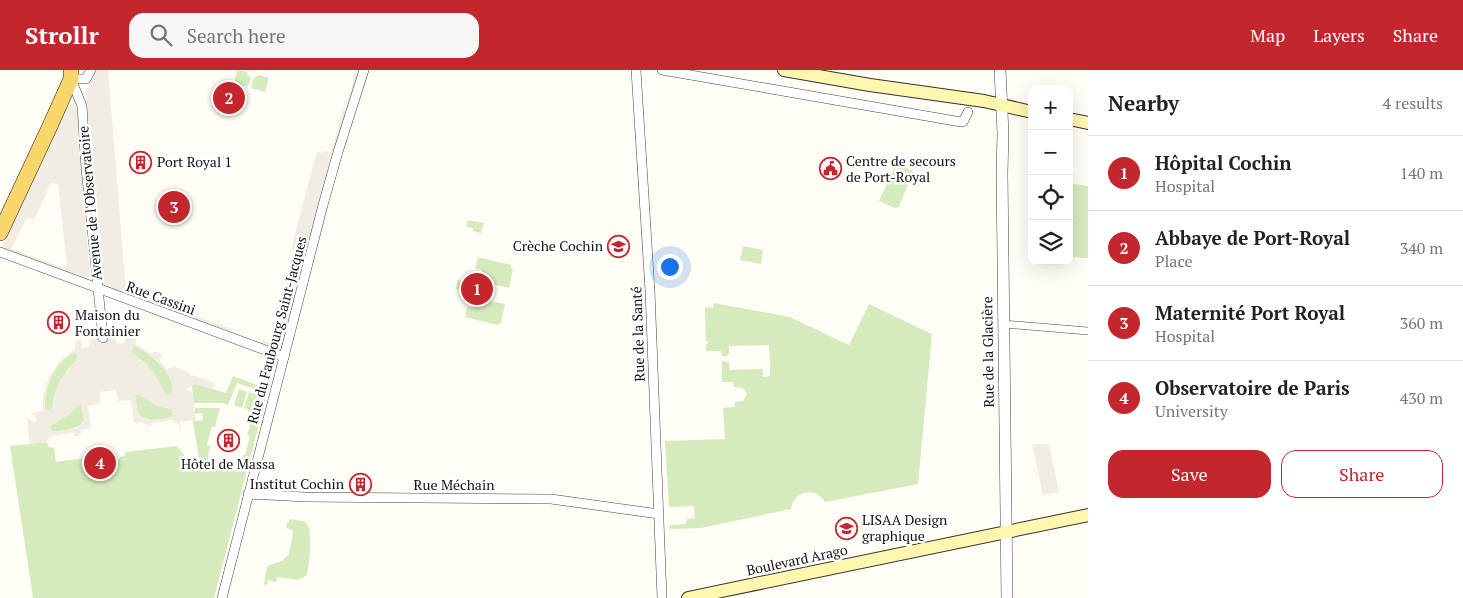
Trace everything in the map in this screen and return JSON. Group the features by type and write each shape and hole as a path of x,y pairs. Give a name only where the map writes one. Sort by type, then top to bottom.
{"main road":[{"path":"784,70 870,85 980,100 1028,111"},
{"path":"0,233 50,126 71,74"},
{"path":"1073,120 1088,123"},
{"name":"Boulevard Arago","path":"688,598 1088,515"}],"street":[{"path":"71,74 86,79 91,70"},
{"name":"Rue du Faubourg Saint-Jacques","path":"222,598 333,171 364,70"},
{"name":"Rue de la Santé","path":"636,70 650,291 662,598"},
{"path":"662,70 961,122 963,122 968,112"},
{"name":"Rue de la Glacière","path":"1000,70 1003,133 1003,324 1007,598"},
{"name":"Avenue de l'Observatoire","path":"71,74 82,106 86,168 103,338"},
{"name":"Rue Cassini","path":"0,252 284,358"},
{"path":"1003,324 1088,331"},
{"name":"Rue Méchain","path":"248,494 305,497 551,499 659,514"}],"green space":[{"path":"237,70 248,72 247,74 251,78 248,87 234,83"},
{"path":"259,75 269,78 265,92 251,88 253,79"},
{"path":"896,163 913,171 899,207 895,208 879,201"},
{"path":"1073,184 1088,186 1088,258 1073,257"},
{"path":"468,220 484,223 481,233 473,231 473,228 466,227"},
{"path":"743,246 763,250 761,264 740,260"},
{"path":"478,257 511,265 513,269 509,288 479,281 482,270 475,268"},
{"path":"458,280 468,282 466,291 456,289"},
{"path":"475,298 505,304 501,323 497,325 465,317 467,307 473,308"},
{"path":"714,303 790,317 849,345 869,304 932,334 918,484 825,502 816,494 811,492 805,493 796,498 791,509 701,528 670,529 669,525 686,524 687,519 695,518 694,506 669,507 665,441 725,439 723,408 734,407 735,402 743,401 747,394 743,388 734,387 733,382 722,382 722,361 729,362 730,370 763,369 763,377 770,376 769,345 729,346 729,354 727,356 722,356 721,351 706,351 708,341 706,341 705,307 713,308"},
{"path":"134,346 155,359 167,372 173,387 172,394 168,395 165,393 146,364 132,353"},
{"path":"74,352 78,355 76,361 67,370 56,390 52,408 49,411 46,410 44,402 51,378 58,366"},
{"path":"233,376 268,389 266,393 237,383 228,405 223,403 194,403 193,385 196,384 226,393"},
{"path":"239,389 247,392 242,408 234,405"},
{"path":"249,392 266,397 214,598 33,598 10,446 47,442 49,447 54,448 56,462 106,455 107,459 112,458 113,460 125,456 125,452 177,446 196,470 201,471 193,421 203,420 202,413 195,414 195,408 220,408 215,427 212,426 207,445 210,446 207,461 213,463 212,467 231,472 232,469 238,470 243,455 245,455 250,436 247,435 254,413 244,408"},
{"path":"135,395 139,395 157,406 172,409 174,416 156,420 142,417 138,414"},
{"path":"81,403 84,421 81,424 69,430 51,432 50,427 52,425 72,412"},
{"path":"289,519 303,521 308,525 310,547 307,575 298,580 277,577 276,582 268,580 265,586 267,567 282,561 289,554 293,533 292,530 286,528"}],"shaded area":[{"path":"97,70 108,70 126,291 232,329 231,332 260,343 262,340 276,345 280,343 304,253 291,249 317,151 322,153 323,150 331,153 354,79 355,70 359,70 322,193 280,350 277,351 227,334 226,330 107,287 104,284 86,97 87,90"},
{"path":"73,103 76,106 78,121 90,277 86,280 4,249 2,245 69,104","holes":["51,183 58,184 67,265 64,268 11,249 27,217 34,220"]},
{"path":"130,334 131,337 137,339 135,344 152,354 154,351 162,354 160,361 167,370 172,366 190,373 190,376 194,375 215,383 213,389 196,384 187,388 187,391 192,391 196,420 180,422 181,431 178,422 173,423 173,420 151,423 151,426 142,422 134,423 131,400 118,401 116,390 99,392 101,403 88,406 91,428 83,429 79,436 74,436 73,433 52,436 47,442 30,444 27,418 35,423 37,418 30,413 43,411 43,396 49,377 59,362 75,349 75,341 81,340 82,348 89,347 91,344 88,339 117,336 116,341 118,344 125,343 124,335","holes":["134,346 142,349 157,360 170,379 173,390 172,394 168,395 165,393 154,372 132,353","74,352 78,355 76,361 60,380 51,410 46,410 44,406 46,389 50,378 60,363","135,395 139,395 157,406 172,409 174,416 151,420 143,418 138,414","81,404 84,421 81,425 75,429 52,432 50,427 72,412"]},
{"path":"1032,444 1049,444 1059,492 1043,495"}],"place":[{"name":"Abbaye de Port-Royal","path":"229,98"},
{"name":"Port Royal 1","path":"141,162"},
{"name":"Centre de secours de Port-Royal","path":"830,169"},
{"name":"Maternité Port Royal","path":"174,207"},
{"name":"Crèche Cochin","path":"619,246"},
{"name":"Hôpital Cochin","path":"477,289"},
{"name":"Maison du Fontainier","path":"59,323"},
{"name":"Hôtel de Massa","path":"228,441"},
{"name":"Observatoire de Paris","path":"100,463"},
{"name":"Institut Cochin","path":"360,484"},
{"name":"LISAA Design graphique","path":"846,528"}]}
